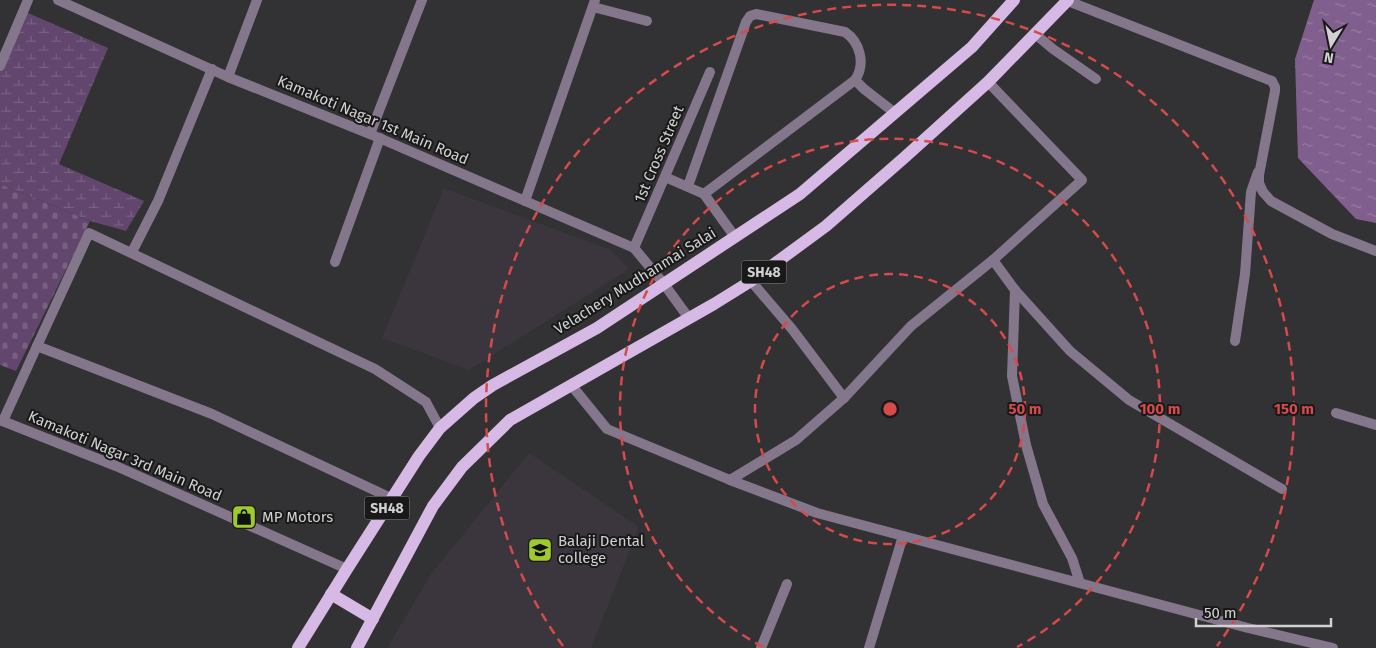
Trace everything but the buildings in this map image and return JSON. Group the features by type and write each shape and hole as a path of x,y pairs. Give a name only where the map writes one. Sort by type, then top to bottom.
{"main road":[{"name":"Velachery Mudhanmai Salai","path":"298,648 419,456 440,428 474,398 493,385 597,328 800,194 972,47 1014,0"},
{"name":"SH48","path":"357,648 433,506 462,467 510,420 572,386 688,317 714,304 751,281 826,226 906,157 988,82 1068,1"},
{"path":"331,594 373,619"}],"street":[{"path":"0,66 28,0"},
{"name":"Kamakoti Nagar 1st Main Road","path":"58,0 228,77 380,138 634,248 688,317"},
{"path":"228,77 257,0"},
{"path":"370,134 422,0"},
{"path":"1068,1 1272,81 1275,91 1261,166 1259,183 1262,192 1271,200 1332,234 1376,251"},
{"path":"525,201 594,3 647,22"},
{"path":"688,186 746,22 750,16 756,14 845,32 854,38 858,45 861,66 855,80 704,194"},
{"path":"1035,34 1053,49 1096,78"},
{"path":"132,252 158,201 212,69"},
{"name":"1st Cross Street","path":"634,248 710,72"},
{"path":"855,80 895,113"},
{"path":"730,480 796,440 844,398 911,326 993,260 1082,180 988,82"},
{"path":"335,262 380,138"},
{"path":"1235,341 1244,274 1251,192 1254,178 1261,166"},
{"path":"665,177 704,194 736,237"},
{"path":"2,420 89,233 375,369 426,402 440,428"},
{"path":"993,260 1015,290 1070,351 1129,400 1282,489"},
{"path":"751,281 792,329 844,398"},
{"path":"1015,290 1012,376 1026,445 1043,504 1072,558 1080,583"},
{"path":"37,346 212,414 393,499"},
{"path":"572,386 607,429 730,480 817,513 1332,648"},
{"path":"1336,413 1376,425"},
{"name":"Kamakoti Nagar 3rd Main Road","path":"2,420 116,466 347,569"},
{"path":"869,648 904,536"},
{"path":"760,648 787,584"},
{"path":"1282,648 1286,637"}],"shaded area":[{"path":"444,188 611,250 629,269 469,370 382,338"},
{"name":"Balaji Dental college","path":"529,453 639,527 591,648 387,648 431,574"}],"green space":[{"path":"19,9 108,48 59,164 144,201 126,231 90,221 0,184 0,53"},
{"path":"0,184 90,221 16,371 0,365"}],"water":[{"path":"1314,0 1376,0 1376,223 1356,219 1298,158 1295,59"}],"place":[{"name":"MP Motors","path":"244,517"},
{"name":"Balaji Dental college","path":"540,550"}]}
